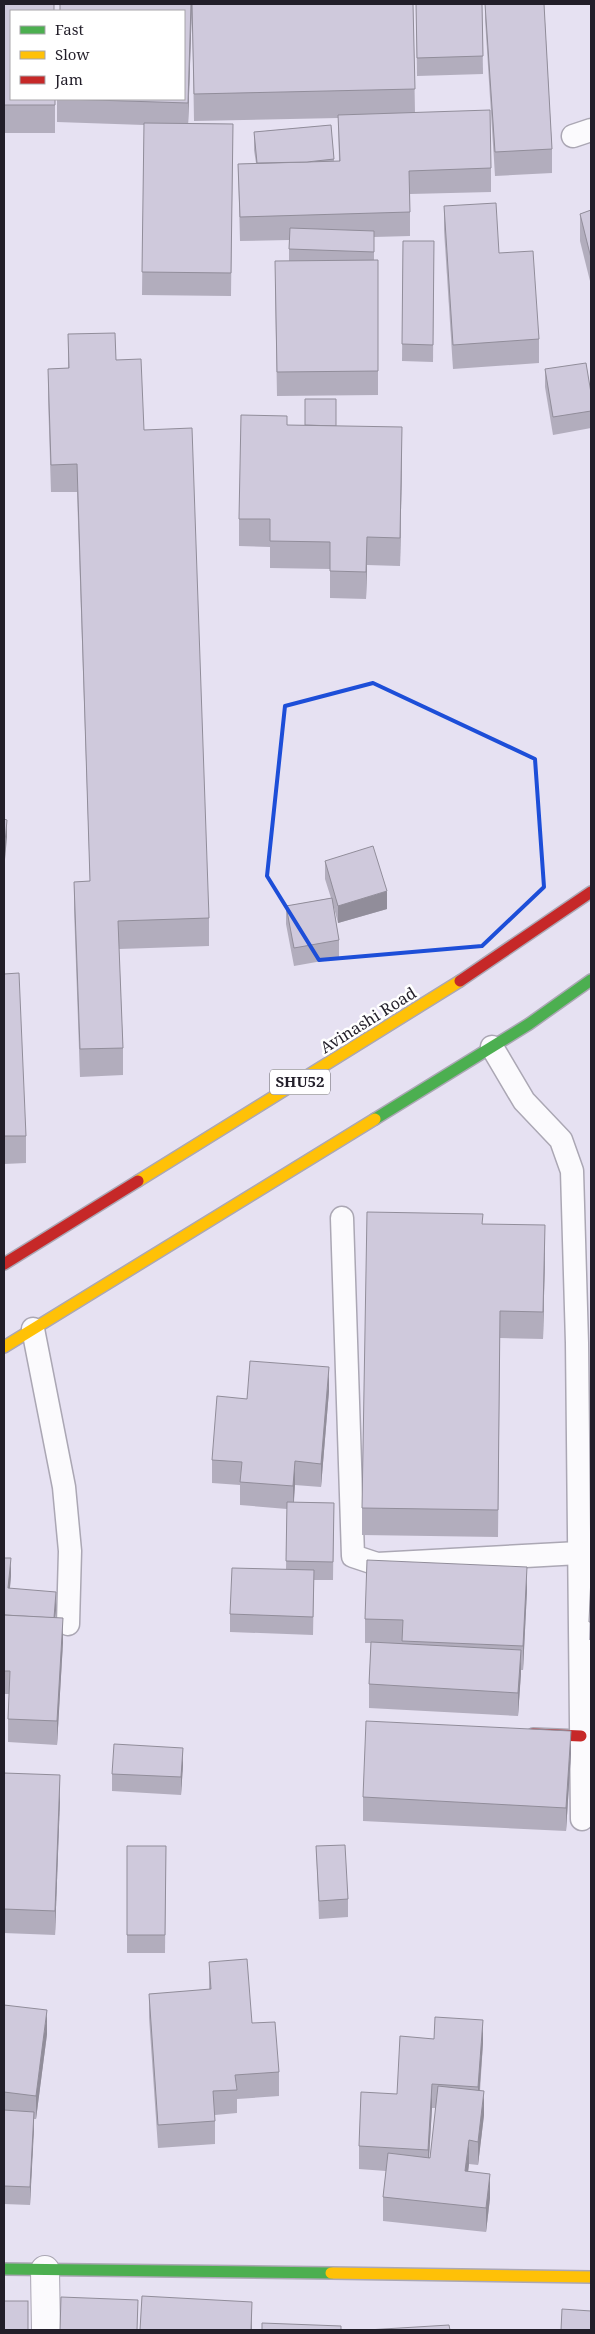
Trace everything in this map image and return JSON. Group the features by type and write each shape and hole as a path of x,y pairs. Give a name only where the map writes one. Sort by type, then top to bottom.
{"main road":[{"name":"Avinashi Road","path":"4,1264 452,988 591,892"},
{"path":"4,1347 529,1024 591,980"},
{"path":"524,1734 581,1736"},
{"path":"4,2269 591,2277"}],"street":[{"path":"45,2270 46,2330"}],"lane":[{"path":"492,1047 524,1101 560,1140 572,1171 577,1343 582,1819"},
{"path":"342,1218 353,1556 377,1564 579,1553"},
{"path":"33,1329 64,1487 70,1552 68,1624"}],"highlighted area":[{"path":"373,683 535,759 544,887 482,946 319,960 267,876 285,706"}],"building":[{"path":"4,4 54,4 54,10 10,10 10,100 55,100 55,105 4,105"},
{"path":"60,4 191,4 188,103 94,100 185,100 185,10 60,10"},
{"path":"192,4 413,4 415,89 194,94"},
{"path":"416,4 482,4 483,56 417,58"},
{"path":"485,4 544,4 552,149 495,152"},
{"path":"490,110 491,168 409,171 410,212 240,217 238,164 340,161 338,115"},
{"path":"144,123 233,124 231,273 142,272"},
{"path":"331,125 334,159 307,162 257,163 254,132"},
{"path":"496,203 499,253 533,251 539,339 453,345 444,206"},
{"path":"591,210 591,258 580,214"},
{"path":"290,228 374,231 374,252 289,249"},
{"path":"403,241 434,241 433,345 402,344"},
{"path":"378,260 378,371 277,372 275,261"},
{"path":"115,333 116,360 141,359 144,430 192,428 209,918 118,921 123,1048 80,1049 74,882 90,881 77,464 51,465 48,369 69,368 68,334"},
{"path":"586,363 591,393 591,411 553,417 545,369"},
{"path":"305,399 336,399 336,426 305,425"},
{"path":"241,415 287,416 287,425 402,427 400,538 367,537 366,572 330,571 330,542 270,541 270,519 239,519"},
{"path":"4,819 7,820 4,853"},
{"path":"373,846 387,891 338,906 325,861"},
{"path":"332,898 339,940 294,948 286,906"},
{"path":"19,973 26,1136 4,1136 4,974"},
{"path":"367,1212 483,1214 482,1224 545,1225 543,1312 500,1311 498,1510 362,1508"},
{"path":"250,1361 329,1367 321,1464 295,1461 293,1486 240,1482 242,1462 212,1460 217,1396 247,1399"},
{"path":"287,1502 334,1503 333,1562 286,1561"},
{"path":"4,1558 11,1558 8,1588 56,1592 54,1618 4,1615"},
{"path":"367,1560 527,1567 523,1646 402,1641 403,1620 365,1619"},
{"path":"232,1568 314,1570 313,1617 230,1614"},
{"path":"591,1576 591,1622 589,1622"},
{"path":"4,1615 63,1618 57,1721 8,1719 10,1671 4,1671"},
{"path":"371,1642 521,1650 518,1693 369,1684"},
{"path":"366,1721 571,1731 566,1808 363,1797"},
{"path":"114,1744 183,1748 181,1777 112,1774"},
{"path":"4,1773 60,1775 55,1911 4,1909"},
{"path":"345,1845 348,1899 319,1901 316,1846"},
{"path":"127,1846 166,1846 165,1935 127,1935"},
{"path":"247,1959 252,2023 275,2022 279,2072 235,2075 237,2090 213,2091 215,2121 158,2125 149,1994 211,1989 209,1962"},
{"path":"4,2005 47,2010 36,2096 4,2092"},
{"path":"435,2017 483,2020 478,2087 432,2084 428,2150 359,2146 361,2092 397,2094 400,2036 434,2039"},
{"path":"438,2086 484,2091 478,2142 469,2140 465,2171 490,2174 486,2208 383,2197 388,2153 430,2158"},
{"path":"4,2110 34,2112 30,2187 4,2186"},
{"path":"142,2296 252,2302 251,2330 140,2330"},
{"path":"61,2297 138,2300 137,2330 60,2330"},
{"path":"4,2301 28,2301 28,2330 4,2330"},
{"path":"562,2309 591,2311 591,2330 561,2330"},
{"path":"262,2323 341,2326 341,2330 262,2330"},
{"path":"449,2325 450,2330 367,2330"}],"traffic: fast":[{"path":"375,1119 529,1024 591,980"},
{"path":"4,2269 331,2273"}],"traffic: slow":[{"path":"138,1181 460,981"},
{"path":"4,1347 375,1119"},
{"path":"331,2273 591,2277"}],"traffic: jam":[{"path":"460,981 591,892"},
{"path":"4,1264 138,1181"},
{"path":"533,1734 581,1736"}]}
